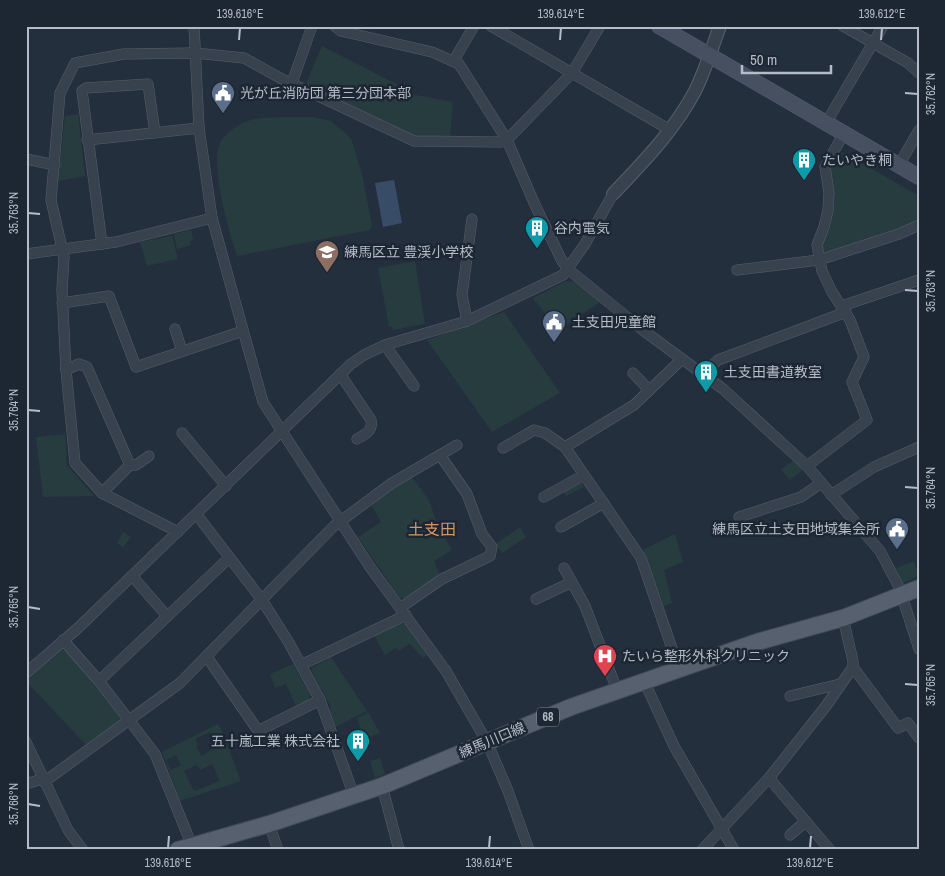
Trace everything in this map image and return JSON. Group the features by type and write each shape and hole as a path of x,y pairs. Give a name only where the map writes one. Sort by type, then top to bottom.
{"main road":[{"path":"659,26 919,177"},
{"name":"練馬川口線","path":"186,848 269,824 354,796 617,690 756,642 843,618 919,588"}],"street":[{"path":"194,26 199,128 212,218 263,402 340,521 446,671 487,742 508,791 529,850"},
{"path":"292,83 312,26"},
{"path":"336,26 341,31 432,52 454,60 459,64 507,140 535,205 562,260 569,270 755,416 807,466 880,551 901,595 919,649"},
{"path":"454,60 474,26"},
{"path":"491,26 670,130"},
{"path":"178,532 102,493 75,463 62,304 64,257 61,251 51,200 61,89 75,63 124,54 195,53 244,58 292,83 414,140 502,142 507,140 572,73 600,26"},
{"path":"26,673 132,576 340,374 364,355 385,345 467,321 563,275 569,270 613,194 670,130 694,91 720,26"},
{"path":"843,26 908,63 919,73"},
{"path":"826,123 882,26"},
{"path":"102,244 81,96 86,88 148,84 155,132"},
{"path":"87,140 199,128"},
{"path":"899,165 919,130"},
{"path":"807,466 867,420 852,382 864,357 844,309 832,292 819,260 817,245 828,210 829,193 825,167 844,133"},
{"path":"26,159 55,164"},
{"path":"26,254 61,251 102,244 212,218"},
{"path":"467,321 462,295 472,219"},
{"path":"737,270 819,260 900,234 919,225"},
{"path":"703,374 718,360 919,280"},
{"path":"62,304 109,296 136,367 243,330"},
{"path":"175,329 182,351"},
{"path":"385,345 414,386"},
{"path":"565,447 634,404 682,359"},
{"path":"66,370 79,364 87,366 130,465"},
{"path":"633,373 649,390"},
{"path":"340,374 371,420 372,426 369,432 357,439"},
{"path":"502,448 534,430 544,433 565,447 641,558 679,669"},
{"path":"182,433 226,486"},
{"path":"26,784 43,780 180,683 340,521 392,483 457,445"},
{"path":"832,495 874,467 919,447"},
{"path":"301,665 403,611 442,579 490,556 492,553 492,547 482,534 467,494 440,455"},
{"path":"102,493 130,465 136,465 149,456"},
{"path":"544,497 584,475"},
{"path":"738,516 800,496 821,483"},
{"path":"561,527 604,503"},
{"path":"196,515 262,600 301,665 320,700 354,796"},
{"path":"99,681 229,558"},
{"path":"564,568 585,606 617,690"},
{"path":"132,576 167,616"},
{"path":"536,599 572,582"},
{"path":"702,850 770,778 853,667 854,661 843,618"},
{"path":"63,640 99,681 155,754 186,848"},
{"path":"207,657 257,729 262,729 320,700"},
{"path":"853,667 898,728 908,723 919,738"},
{"path":"644,681 674,746 734,850"},
{"path":"790,696 840,684"},
{"path":"26,742 68,830 84,850"},
{"path":"770,778 830,850"},
{"path":"382,786 399,850"},
{"path":"790,835 806,821"},
{"path":"269,824 278,850"}],"green space":[{"path":"322,46 410,91 410,94 453,102 450,138 413,137 306,84"},
{"path":"78,114 85,176 58,181 65,116"},
{"path":"313,117 331,121 351,138 362,174 372,225 370,230 237,256 219,185 217,156 221,142 232,130 251,120"},
{"path":"838,153 844,153 919,196 919,221 899,230 827,254 822,250 821,245 830,222 834,203 830,171"},
{"path":"191,230 193,240 190,241 191,245 177,249 174,234"},
{"path":"172,236 178,259 147,266 140,242"},
{"path":"415,261 425,324 393,330 392,326 389,327 378,268"},
{"path":"566,281 575,282 600,302 558,330 533,298"},
{"path":"504,312 560,393 492,432 427,340"},
{"path":"65,434 67,465 94,496 43,497 36,437"},
{"path":"795,459 804,469 790,480 781,470"},
{"path":"411,476 429,500 438,527 452,550 434,561 440,575 406,598 400,598 358,537 381,522 371,505"},
{"path":"579,480 584,487 566,496 562,489"},
{"path":"520,527 526,537 502,553 496,544"},
{"path":"123,532 131,537 123,547 117,543"},
{"path":"675,534 683,562 664,570 672,603 664,606 643,550"},
{"path":"914,561 919,576 903,583 896,568"},
{"path":"399,624 405,624 427,655 423,658 410,644 398,651 396,648 385,655 374,635"},
{"path":"60,650 68,650 121,715 120,721 86,745 26,681"},
{"path":"331,657 367,711 335,727 329,711 331,707 312,672 312,668"},
{"path":"293,664 310,694 308,701 296,706 286,684 275,688 270,674"},
{"path":"368,712 380,733 364,739 357,718"},
{"path":"218,724 241,781 180,801 162,752","holes":["210,732 217,747 201,756 195,739","176,755 181,765 171,770 166,760","212,764 220,781 194,791 184,771 197,765 200,770"]},
{"path":"380,758 385,774 375,778 370,761"}],"water":[{"path":"394,180 402,223 383,227 375,183"}],"place":[{"name":"光が丘消防団 第三分団本部","path":"223,114"},
{"name":"たいやき桐","path":"804,181"},
{"name":"谷内電気","path":"537,249"},
{"name":"練馬区立 豊渓小学校","path":"327,273"},
{"name":"土支田児童館","path":"554,343"},
{"name":"土支田書道教室","path":"706,393"},
{"name":"練馬区立土支田地域集会所","path":"897,550"},
{"name":"たいら整形外科クリニック","path":"605,677"},
{"name":"五十嵐工業 株式会社","path":"358,762"}],"district":[{"name":"土支田","path":"432,529"}]}
